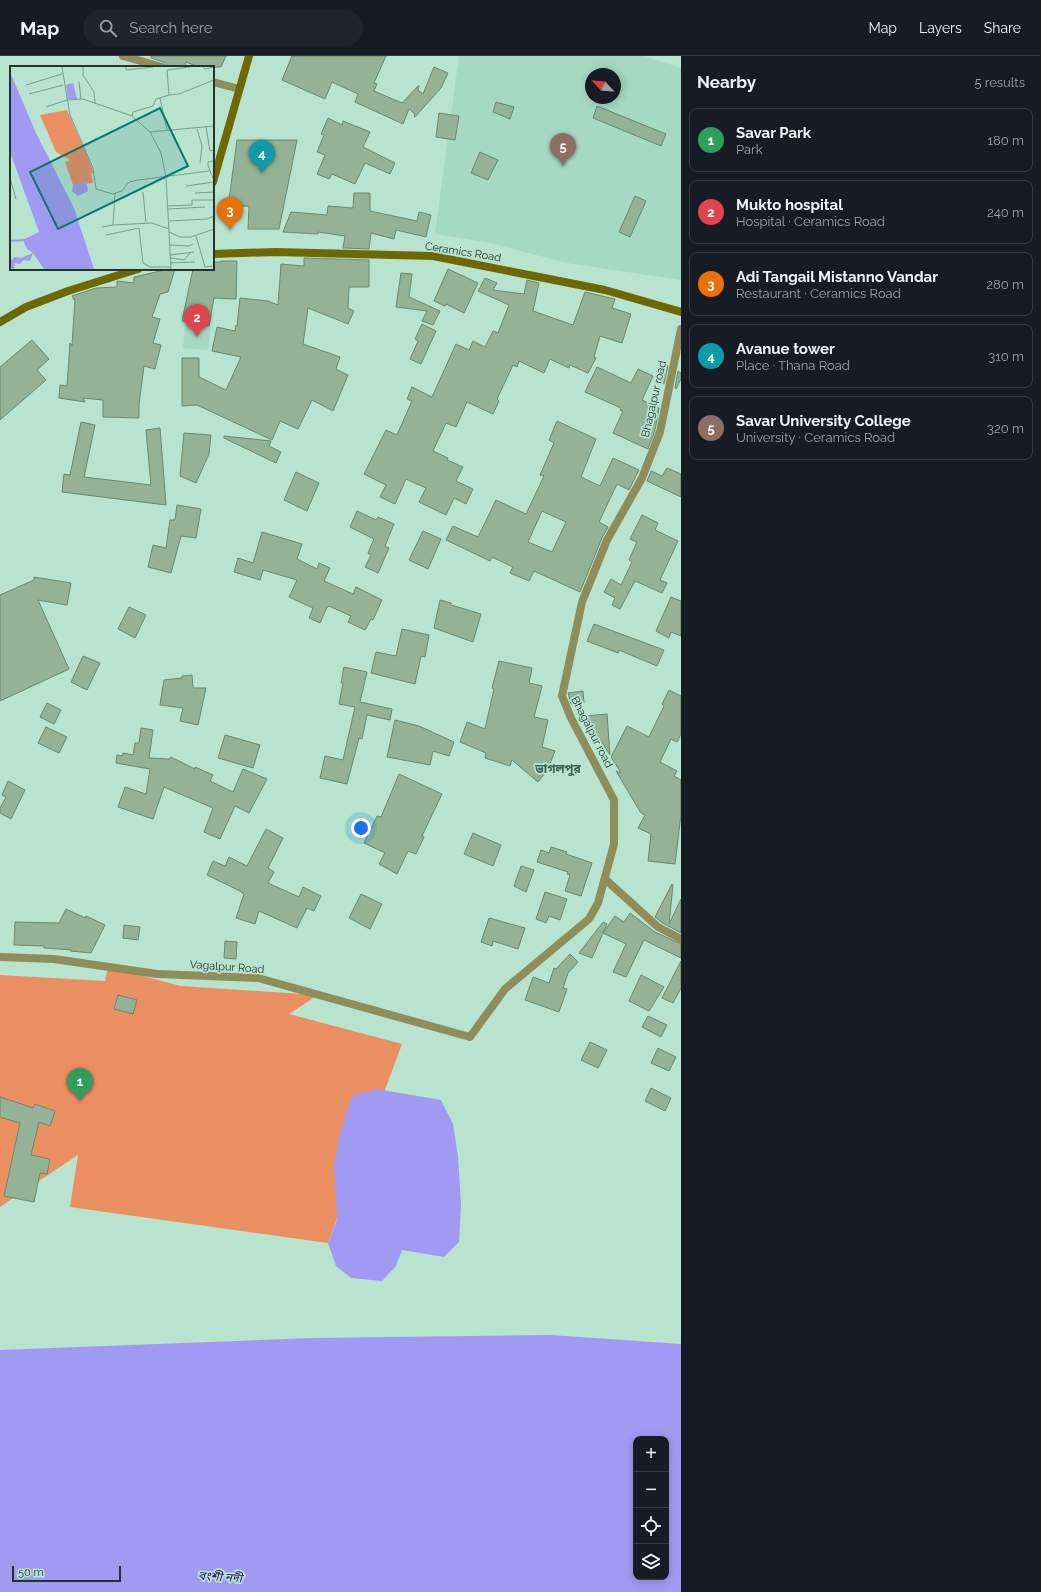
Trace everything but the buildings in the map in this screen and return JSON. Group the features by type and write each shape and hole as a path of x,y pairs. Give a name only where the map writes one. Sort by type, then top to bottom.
{"street":[{"path":"123,56 158,66"},
{"path":"214,178 249,56"},
{"path":"214,82 239,89"},
{"name":"Ceramics Road","path":"214,254 275,252 433,256 605,290 681,312"},
{"path":"0,322 26,307 68,291 135,270"},
{"name":"Bhagalpur road","path":"470,1037 505,989 590,919 598,903 614,844 614,800 571,718 562,696 582,602 607,540 642,478 660,432 681,329"},
{"path":"605,879 658,927 681,939"},
{"name":"Vagalpur Road","path":"0,957 54,959 157,974 258,978 470,1037"}],"shaded area":[{"path":"459,56 644,56 681,68 681,280 567,263 490,243 435,234"},
{"path":"185,326 211,326 208,350 183,348"},
{"path":"108,967 181,986 318,995 289,1014 402,1044 328,1243 70,1207 78,1155 0,1207 0,975 105,981"}],"water":[{"path":"376,1089 441,1100 453,1124 458,1156 461,1205 459,1242 444,1257 402,1250 396,1266 382,1281 351,1278 336,1266 328,1243 337,1220 334,1164 340,1133 352,1096"},
{"name":"বংশী নদী","path":"550,1335 681,1344 681,1592 0,1592 0,1350 314,1338"}],"place":[{"name":"Savar University College","path":"563,166"},
{"name":"Avanue tower","path":"262,173"},
{"name":"Adi Tangail Mistanno Vandar","path":"230,230"},
{"name":"Mukto hospital","path":"197,337"},
{"name":"Savar Park","path":"80,1101"}],"district":[{"name":"ভাগলপুর","path":"558,769"}]}
